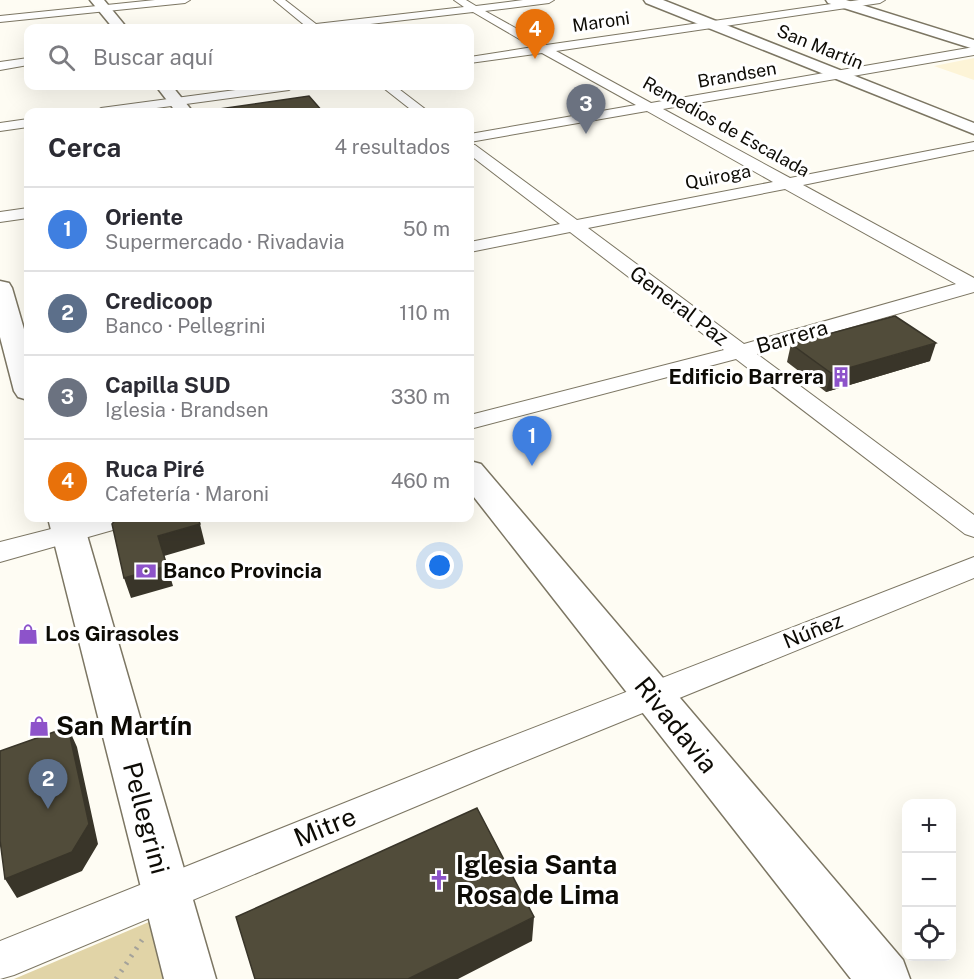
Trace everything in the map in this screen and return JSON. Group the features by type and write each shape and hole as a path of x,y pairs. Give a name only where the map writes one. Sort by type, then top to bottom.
{"main road":[{"name":"San Martín","path":"651,0 974,129"},
{"path":"833,0 974,45"},
{"path":"101,4 117,24"},
{"path":"167,90 180,107"},
{"path":"0,288 24,377"},
{"name":"Rivadavia","path":"474,476 884,979"},
{"name":"Pellegrini","path":"68,525 190,979"}],"street":[{"path":"0,19 101,4 185,0"},
{"path":"279,0 308,24"},
{"name":"Remedios de Escalada","path":"459,0 974,286"},
{"path":"347,24 549,0"},
{"name":"Maroni","path":"474,59 880,0"},
{"name":"Brandsen","path":"474,137 974,51"},
{"path":"0,66 24,63"},
{"path":"164,108 268,90"},
{"path":"392,90 417,108"},
{"path":"0,127 24,124"},
{"name":"Quiroga","path":"474,247 974,146"},
{"name":"General Paz","path":"474,151 974,528"},
{"path":"0,218 24,214"},
{"name":"Barrera","path":"474,422 740,352 974,286"},
{"path":"0,552 68,525 92,522"},
{"name":"Núñez","path":"651,695 974,567"},
{"name":"Mitre","path":"0,961 166,891 651,695"}],"path":[{"path":"116,979 144,936"}],"shaded area":[{"path":"974,58 974,80 934,66"},
{"path":"156,919 170,979 14,979"}],"building":[{"path":"309,96 320,108 226,108"},
{"path":"895,316 936,343 831,373 791,344"},
{"path":"114,522 199,522 200,524 158,536 167,566 124,578 112,524"},
{"path":"68,727 89,824 72,852 5,879 0,840 0,751"},
{"name":"Iglesia Santa Rosa de Lima","path":"477,808 534,917 408,979 255,979 236,917"}],"place":[{"name":"Ruca Piré","path":"535,59"},
{"name":"Capilla SUD","path":"586,134"},
{"name":"Edificio Barrera","path":"841,377"},
{"name":"Oriente","path":"532,466"},
{"name":"Banco Provincia","path":"146,571"},
{"name":"Los Girasoles","path":"28,634"},
{"name":"San Martín","path":"39,726"},
{"name":"Credicoop","path":"48,809"},
{"name":"Iglesia Santa Rosa de Lima","path":"439,880"}]}
